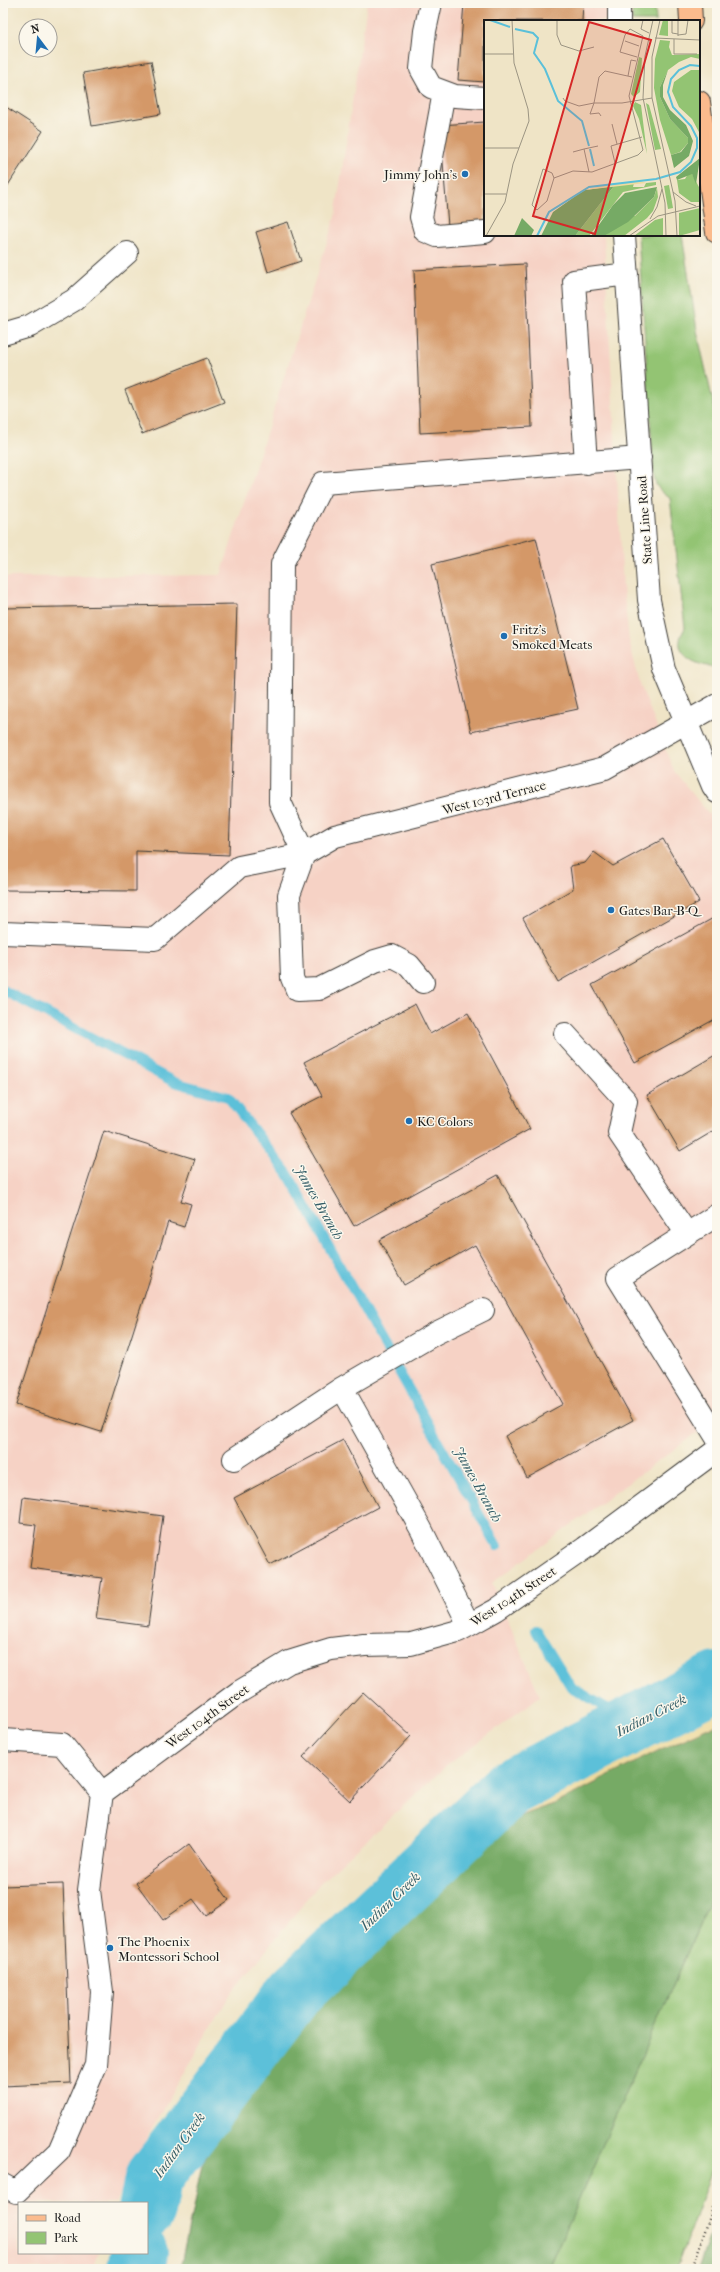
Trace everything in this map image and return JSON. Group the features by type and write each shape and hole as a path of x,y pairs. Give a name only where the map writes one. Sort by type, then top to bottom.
{"main road":[{"path":"690,3 691,20"},
{"path":"700,109 717,232"}],"street":[{"path":"431,3 425,31 421,69 431,87 455,96 484,98"},
{"path":"619,3 619,20"},
{"path":"444,92 421,217 425,231 437,236 484,232"},
{"name":"State Line Road","path":"624,236 649,600 664,669 713,786 717,792"},
{"path":"3,334 30,326 74,300 127,253"},
{"path":"586,462 574,281 627,274"},
{"path":"423,982 409,964 392,956 375,961 319,989 297,990 292,978 289,895 304,854 280,802 282,564 323,482 640,458"},
{"name":"West 103rd Terrace","path":"3,933 155,939 239,867 304,854 335,836 605,768 717,705"},
{"path":"565,1034 626,1101 619,1133 687,1234"},
{"path":"717,1215 618,1278 717,1438"},
{"path":"234,1459 348,1384 436,1333 483,1310"},
{"path":"348,1384 469,1625"},
{"name":"West 104th Street","path":"102,1793 239,1692 289,1662 331,1649 364,1645 411,1644 458,1631 496,1610 573,1556 717,1450"},
{"path":"3,1740 62,1744 102,1793 89,1890 102,1992 96,2065 59,2151 16,2192 3,2185"}],"path":[{"path":"692,2269 717,2196"}],"shaded area":[{"path":"367,3 632,3 632,20 484,20 484,236 604,236 623,587 629,640 640,684 674,771 717,824 717,1418 492,1583 540,1696 444,1768 320,1883 228,1998 145,2141 116,2202 18,2202 18,2254 99,2254 93,2269 3,2269 3,577 221,575 335,217"}],"green space":[{"path":"632,3 655,3 656,20 632,20"},
{"path":"638,236 682,236 698,336 717,419 717,667 711,667 692,661 680,647 680,637 685,628 670,498 659,489 654,477"},
{"path":"717,1724 717,1885 548,2269 180,2269 202,2164 231,2114 401,1904 482,1830 556,1803 661,1749"},
{"path":"717,1885 717,2156 676,2269 548,2269"},
{"path":"717,2214 717,2269 698,2269"}],"sand":[{"path":"717,1688 717,1724 661,1749 556,1803 482,1830 522,1793 559,1770"}],"building":[{"path":"464,3 583,3 582,20 484,20 484,82 458,80"},
{"path":"151,61 161,114 92,126 83,73"},
{"path":"3,105 43,131 3,193"},
{"name":"Jimmy John's","path":"484,122 484,224 448,226 440,125"},
{"path":"288,222 301,261 268,272 256,232"},
{"path":"525,264 532,427 420,433 414,270"},
{"path":"207,358 224,402 142,434 125,390"},
{"name":"Fritz's Smoked Meats","path":"536,538 578,709 471,732 432,564"},
{"path":"237,604 229,855 136,851 136,891 3,890 3,608"},
{"name":"Gates Bar-B-Q","path":"663,839 699,902 558,982 523,918 573,889 570,866 585,863 594,852 613,866"},
{"path":"717,916 717,1018 635,1063 592,985"},
{"name":"KC Colors","path":"415,1004 430,1034 468,1013 530,1129 354,1226 289,1113 322,1096 304,1062"},
{"path":"717,1054 717,1129 680,1151 647,1095"},
{"path":"104,1131 195,1159 181,1201 191,1204 184,1227 168,1222 101,1432 16,1405"},
{"path":"498,1175 633,1420 527,1478 505,1436 563,1404 475,1245 404,1285 379,1240"},
{"path":"343,1440 378,1507 270,1565 234,1498"},
{"path":"23,1497 163,1516 148,1626 96,1619 102,1578 30,1568 36,1525 20,1523"},
{"path":"363,1692 411,1736 350,1801 303,1757"},
{"path":"189,1844 229,1900 206,1916 193,1899 163,1920 136,1883"},
{"path":"63,1884 71,2083 3,2086 3,1886"}],"waterway":[{"name":"James Branch","path":"3,990 174,1082 228,1097 288,1174 497,1546"},
{"name":"James Branch","path":"536,1630 571,1687 634,1724"},
{"name":"Indian Creek","path":"148,2205 153,2179 295,1992 509,1788 717,1681"},
{"name":"Indian Creek","path":"136,2269 139,2254"}],"place":[{"name":"Jimmy John's","path":"465,174"},
{"name":"Fritz's Smoked Meats","path":"504,636"},
{"name":"Gates Bar-B-Q","path":"611,910"},
{"name":"KC Colors","path":"409,1121"},
{"name":"The Phoenix Montessori School","path":"110,1948"}]}
